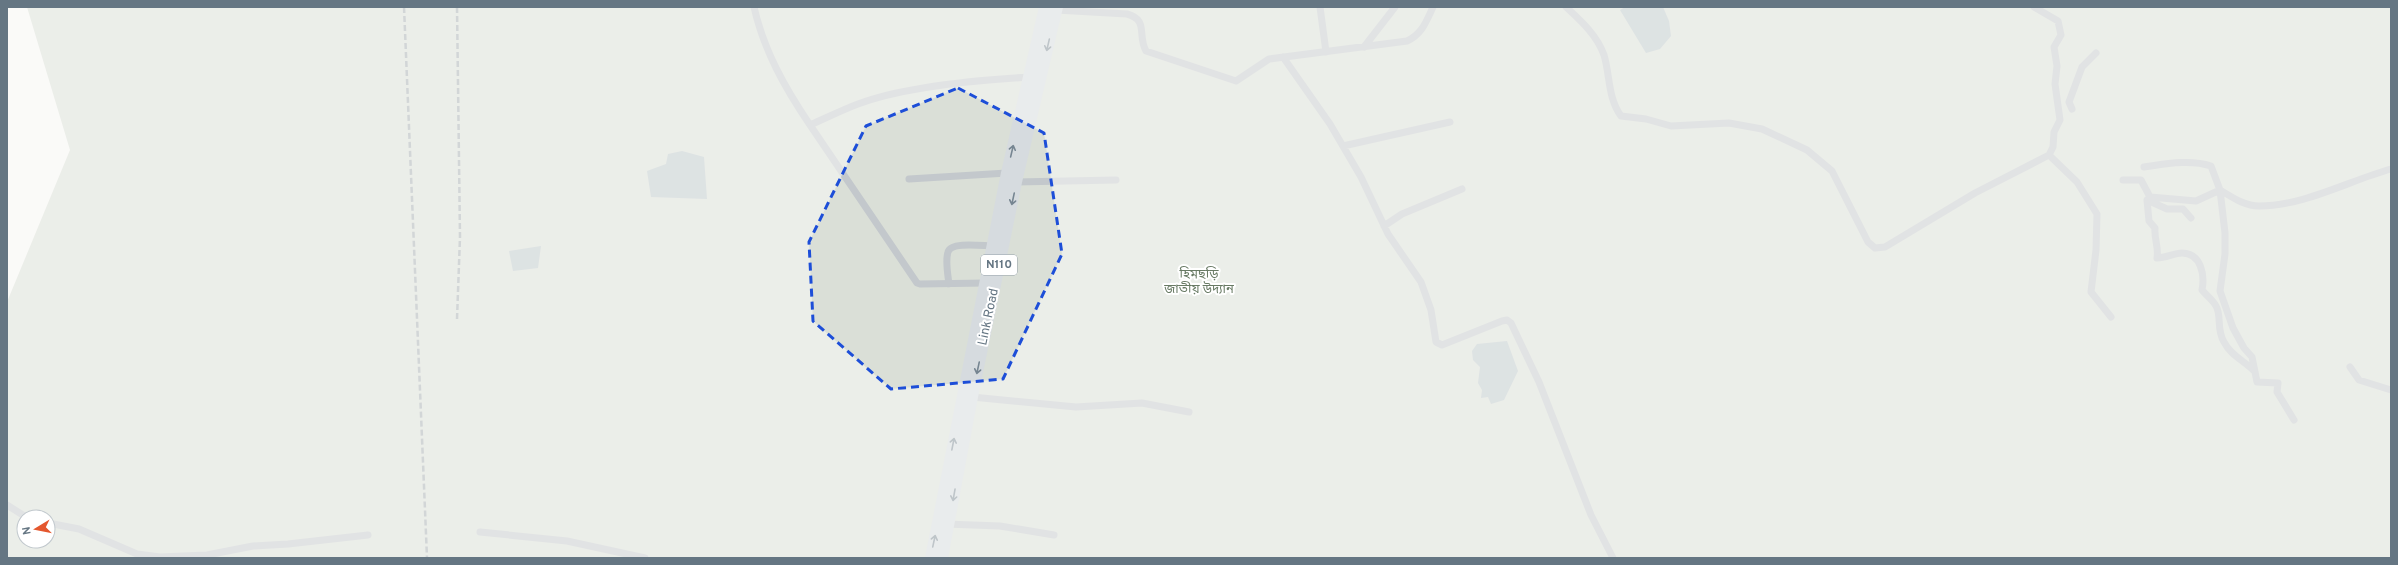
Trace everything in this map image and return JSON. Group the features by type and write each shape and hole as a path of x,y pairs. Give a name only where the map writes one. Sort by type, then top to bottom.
{"highway":[{"name":"Link Road","path":"942,558 944,524 986,282 1007,173 1030,77 1052,8"},
{"name":"Link Road","path":"931,558 944,524 1052,8"}],"street":[{"path":"754,7 760,32 769,56 794,101 904,262 913,279 920,284 986,282"},
{"path":"1320,7 1326,52"},
{"path":"1364,47 1395,7"},
{"path":"1052,8 1137,16 1140,21 1143,45 1146,51 1228,80 1242,78 1264,60 1407,41 1422,31 1433,7"},
{"path":"1566,7 1593,34 1604,55 1615,109 1621,116 1646,119 1671,126 1729,123 1762,129 1807,150 1832,171 1868,242 1875,248 1885,247 1975,193 2049,155 2053,147 2054,132 2060,120 2055,84 2057,66 2054,47 2061,35 2058,21 2034,7"},
{"path":"2072,109 2069,102 2082,67 2096,53"},
{"path":"1283,57 1296,73 1343,146 1384,226 1421,282 1431,310 1438,344 1502,321 1506,320 1511,323 1539,382 1589,511 1613,558"},
{"path":"810,125 858,104 880,98 966,83 1030,77"},
{"path":"1343,146 1450,122"},
{"path":"2049,155 2077,182 2096,214 2096,250 2091,292 2106,314 2111,317"},
{"path":"2144,167 2164,164 2200,162 2211,166 2220,190 2226,254 2220,291 2233,328 2244,348 2252,357 2257,382 2278,383 2278,392 2294,420"},
{"path":"2220,190 2238,202 2258,206 2277,204 2300,200 2391,169"},
{"path":"909,180 1007,173"},
{"path":"1016,182 1116,180"},
{"path":"2123,180 2141,180 2150,196 2182,201 2196,201 2220,190"},
{"path":"1384,226 1414,209 1462,188"},
{"path":"2191,218 2183,209 2167,209 2147,200 2149,221 2155,228 2154,238 2158,252 2157,258 2182,253 2194,256 2199,262 2204,280 2202,290 2217,307 2220,318 2218,328 2224,343 2233,355 2243,360 2255,372"},
{"path":"949,284 948,252 951,247 959,245 993,246"},
{"path":"2350,367 2359,380 2391,390"},
{"path":"972,396 1076,407 1142,403 1190,412"},
{"path":"7,505 16,511"},
{"path":"944,524 1000,526 1054,535"},
{"path":"56,525 79,529 137,554 160,556 206,555 253,546 288,544 368,535"},
{"path":"480,532 567,541 646,558"}],"highlighted area":[{"path":"958,88 1044,133 1062,254 1003,379 891,389 813,321 809,242 866,126"}],"green space":[{"name":"হিমছড়ি জাতীয় উদ্যান","path":"27,7 2391,7 2391,558 7,558 7,302 70,150"}],"shaded area":[{"path":"1625,7 1663,7 1669,21 1671,36 1660,49 1646,53 1620,10"},
{"path":"682,151 704,157 707,199 651,197 647,171 666,164 668,154"},
{"path":"541,246 538,268 513,271 509,251"},
{"path":"1507,341 1518,371 1504,400 1491,404 1488,397 1481,398 1482,390 1478,383 1480,367 1473,360 1472,351 1477,344"}],"railway":[{"path":"404,7 427,558"},
{"path":"457,7 460,237 457,319"}]}
